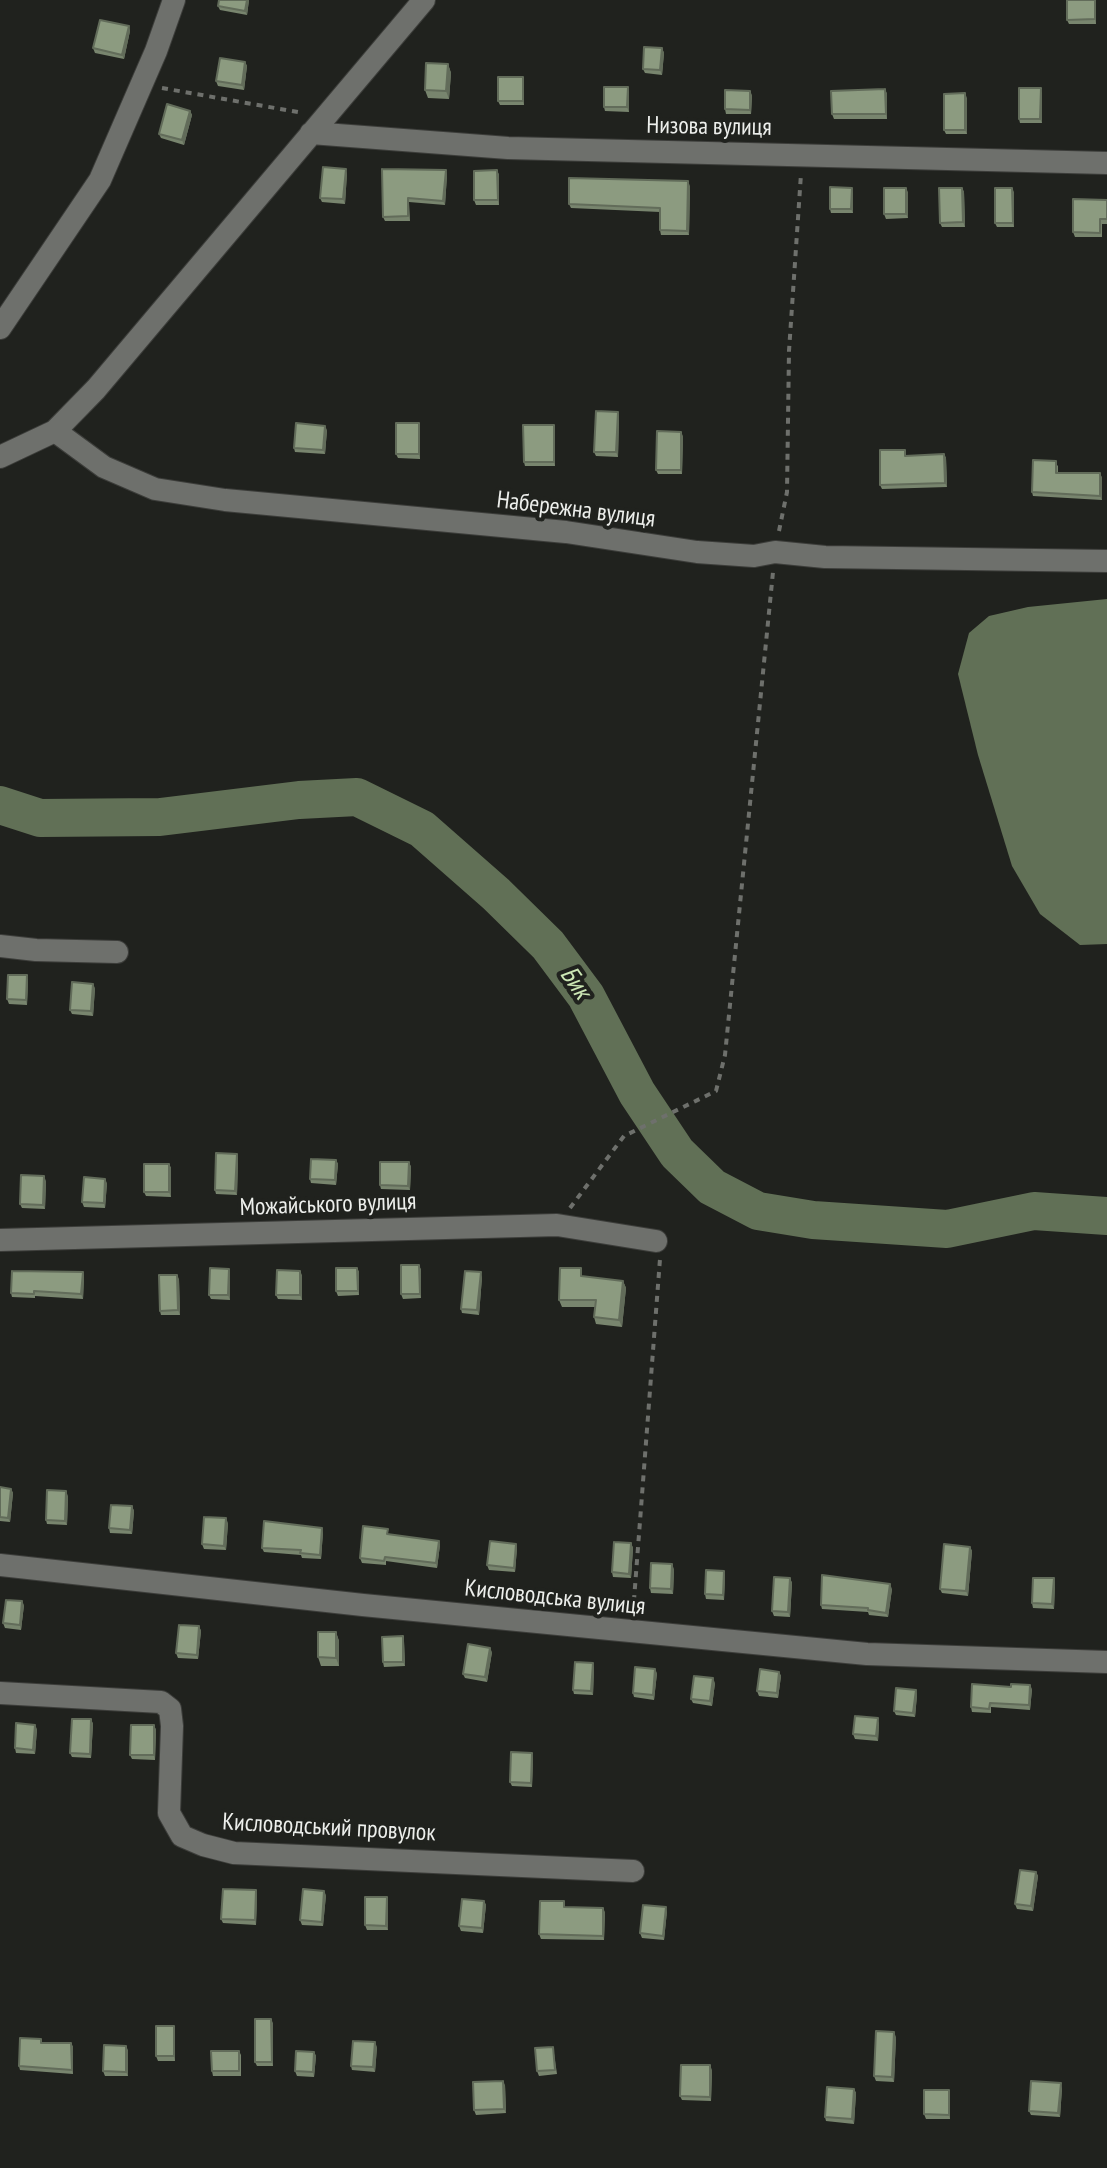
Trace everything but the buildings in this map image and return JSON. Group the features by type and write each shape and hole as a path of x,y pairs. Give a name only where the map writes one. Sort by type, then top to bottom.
{"street":[{"path":"0,328 100,180 174,0"},
{"path":"0,457 55,431 96,389 424,0"},
{"name":"Низова вулиця","path":"318,125 508,148 1107,163"},
{"name":"Набережна вулиця","path":"55,431 104,467 155,489 225,500 566,532 697,552 754,556 775,552 825,557 1107,561"},
{"path":"0,946 117,952"},
{"name":"Можайського вулиця","path":"0,1240 557,1225 656,1241"},
{"name":"Кисловодська вулиця","path":"0,1565 363,1605 867,1654 1107,1662"},
{"name":"Кисловодський провулок","path":"0,1693 161,1702 170,1709 172,1726 169,1813 182,1836 203,1845 234,1853 633,1871"}],"path":[{"path":"142,84 318,125"},
{"path":"557,1225 624,1136 716,1091 725,1055 775,552 787,492 789,351 803,155"},
{"path":"632,1632 661,1262 656,1241"}],"shaded area":[{"path":"1107,599 1107,944 1080,945 1040,914 1012,866 978,755 958,674 969,633 989,616 1028,607"}],"waterway":[{"name":"Бик","path":"0,805 40,818 160,817 299,800 357,797 422,829 548,945 586,996 637,1093 677,1153 712,1187 758,1211 813,1220 947,1229 1034,1211 1107,1216"}]}
